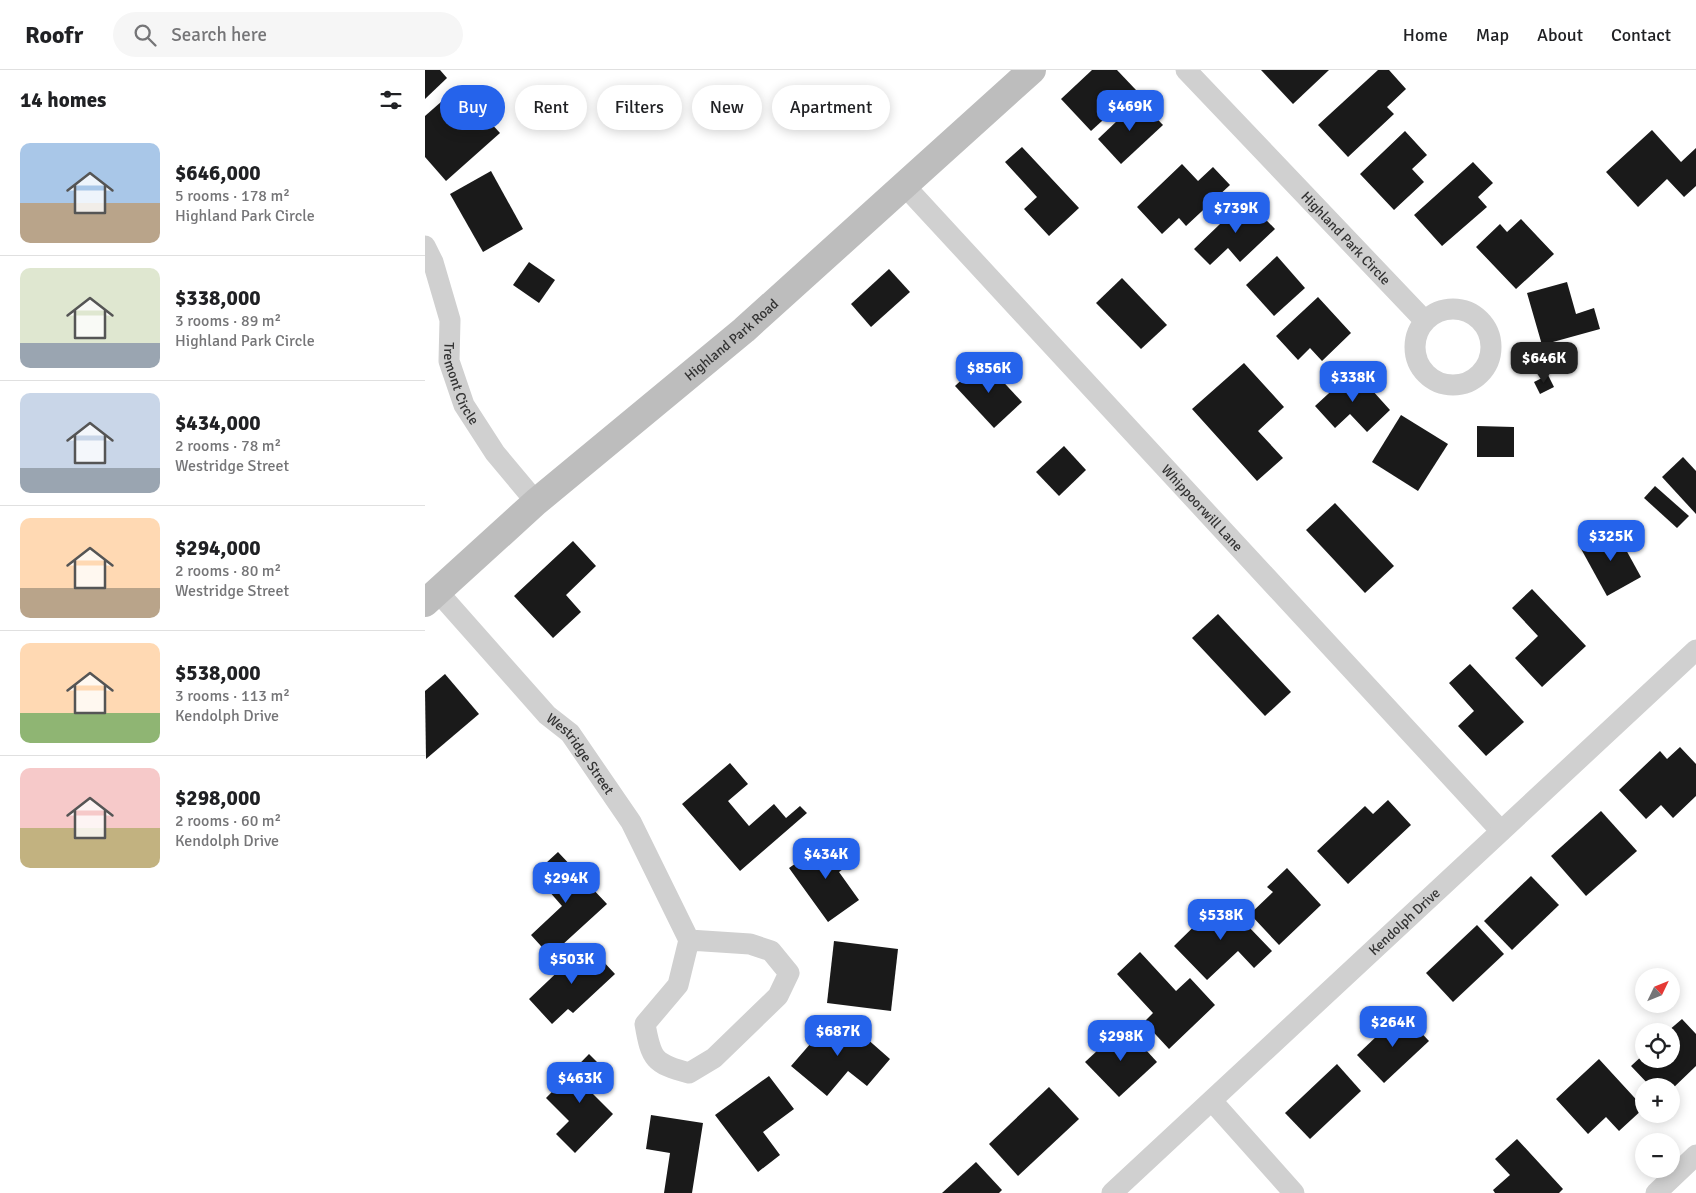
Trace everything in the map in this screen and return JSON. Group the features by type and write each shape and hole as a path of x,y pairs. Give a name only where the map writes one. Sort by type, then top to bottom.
{"street":[{"name":"Highland Park Road","path":"431,598 536,502 744,330 903,184 1032,70"},
{"name":"Highland Park Circle","path":"1186,70 1424,320"},
{"name":"Whippoorwill Lane","path":"903,184 1501,831"},
{"name":"Tremont Circle","path":"425,246 433,262 450,320 449,361 464,405 495,453 536,502"},
{"name":"Westridge Street","path":"431,598 547,715 570,733 631,822 689,940"},
{"name":"Kendolph Drive","path":"1112,1193 1696,650"},
{"path":"689,940 750,944 771,951 789,973 778,996 714,1058 689,1073 665,1067 649,1050 645,1024 678,985 689,940"},
{"path":"1212,1101 1294,1193"},
{"path":"1657,1193 1696,1155"}],"building":[{"path":"425,70 440,70 447,78 425,99"},
{"path":"1092,70 1117,70 1136,90 1091,131 1061,99"},
{"path":"1261,70 1329,70 1293,104"},
{"path":"1378,70 1389,70 1406,89 1387,107 1394,114 1348,157 1318,125"},
{"path":"1139,100 1163,125 1121,164 1098,139"},
{"path":"440,103 440,130 497,130 500,133 446,181 425,157 425,116"},
{"path":"1652,130 1681,162 1696,148 1696,186 1684,197 1667,179 1638,207 1606,172"},
{"path":"1405,131 1427,155 1412,169 1424,182 1394,210 1360,174"},
{"path":"1022,147 1079,208 1049,236 1024,209 1037,197 1005,162"},
{"path":"1473,162 1493,183 1478,197 1487,207 1442,246 1414,215"},
{"path":"1182,164 1198,181 1213,167 1230,185 1186,226 1179,218 1162,234 1137,207"},
{"path":"491,171 523,229 483,252 450,194"},
{"path":"1246,199 1275,229 1240,262 1228,248 1210,265 1194,249"},
{"path":"1521,219 1554,254 1516,289 1476,247 1500,224 1507,232"},
{"path":"1277,256 1305,288 1274,316 1246,285"},
{"path":"529,262 555,280 539,303 513,285"},
{"path":"889,269 910,292 871,327 851,304"},
{"path":"1122,278 1167,325 1141,349 1096,303"},
{"path":"1567,282 1576,314 1594,308 1600,329 1542,345 1527,293"},
{"path":"1318,297 1351,333 1322,361 1310,348 1298,360 1276,336"},
{"path":"983,360 1022,402 994,428 955,386"},
{"path":"1244,363 1284,407 1258,431 1283,458 1257,481 1192,409"},
{"path":"1354,370 1390,410 1367,432 1350,414 1335,428 1315,406"},
{"path":"1548,375 1554,387 1540,394 1534,382"},
{"path":"1401,415 1448,444 1418,491 1372,462"},
{"path":"1477,426 1514,427 1514,457 1477,457"},
{"path":"1064,446 1086,470 1059,496 1036,472"},
{"path":"1683,457 1696,471 1696,514 1662,477"},
{"path":"1655,486 1689,516 1677,528 1644,498"},
{"path":"1335,503 1394,566 1365,593 1306,530"},
{"path":"1614,528 1641,577 1607,596 1580,547"},
{"path":"573,541 596,566 566,595 581,612 553,638 514,596"},
{"path":"1532,589 1586,646 1542,687 1515,658 1538,636 1512,608"},
{"path":"1218,614 1291,692 1265,716 1192,638"},
{"path":"1470,664 1524,722 1486,756 1458,726 1474,711 1449,683"},
{"path":"445,674 479,714 426,759 425,691"},
{"path":"1680,747 1696,764 1696,796 1673,818 1661,805 1646,819 1619,790 1660,751 1667,759"},
{"path":"730,763 748,784 728,801 749,826 774,804 786,818 800,806 807,813 740,871 682,804"},
{"path":"1388,800 1411,825 1348,884 1317,851 1365,806 1373,814"},
{"path":"1601,811 1637,851 1586,896 1551,856"},
{"path":"832,838 850,864 839,872 859,900 828,922 789,868"},
{"path":"558,852 607,904 550,956 531,935 562,906 534,874"},
{"path":"1287,868 1321,905 1279,945 1250,914 1273,892 1267,887"},
{"path":"1531,876 1559,905 1512,950 1484,921"},
{"path":"1222,899 1272,951 1254,968 1238,951 1207,980 1174,946"},
{"path":"1477,925 1504,954 1453,1002 1426,973"},
{"path":"834,941 898,949 891,1011 827,1003"},
{"path":"587,944 615,974 573,1013 568,1009 552,1024 529,999"},
{"path":"1140,952 1176,991 1190,978 1215,1005 1169,1049 1144,1022 1153,1013 1117,974"},
{"path":"1402,1012 1429,1041 1384,1083 1357,1055"},
{"path":"825,1015 851,1037 857,1030 890,1059 867,1086 848,1071 827,1096 791,1066 811,1043 806,1038"},
{"path":"1682,1019 1696,1034 1696,1066 1680,1081 1680,1078 1642,1078 1631,1066 1635,1062 1635,1068 1680,1068 1680,1023 1677,1023"},
{"path":"1124,1026 1157,1062 1119,1097 1085,1062"},
{"path":"589,1054 608,1073 590,1091 613,1114 575,1153 556,1134 569,1121 546,1098"},
{"path":"1599,1059 1635,1098 1635,1116 1619,1131 1606,1117 1588,1134 1556,1099"},
{"path":"1337,1064 1361,1091 1310,1139 1285,1113"},
{"path":"769,1076 794,1109 763,1132 780,1155 758,1172 715,1115"},
{"path":"1049,1087 1079,1119 1018,1176 989,1144"},
{"path":"651,1115 703,1123 692,1193 664,1193 670,1153 646,1149"},
{"path":"1517,1139 1563,1189 1559,1193 1495,1193 1493,1190 1510,1175 1495,1159"},
{"path":"976,1162 1002,1190 999,1193 942,1193"}]}
